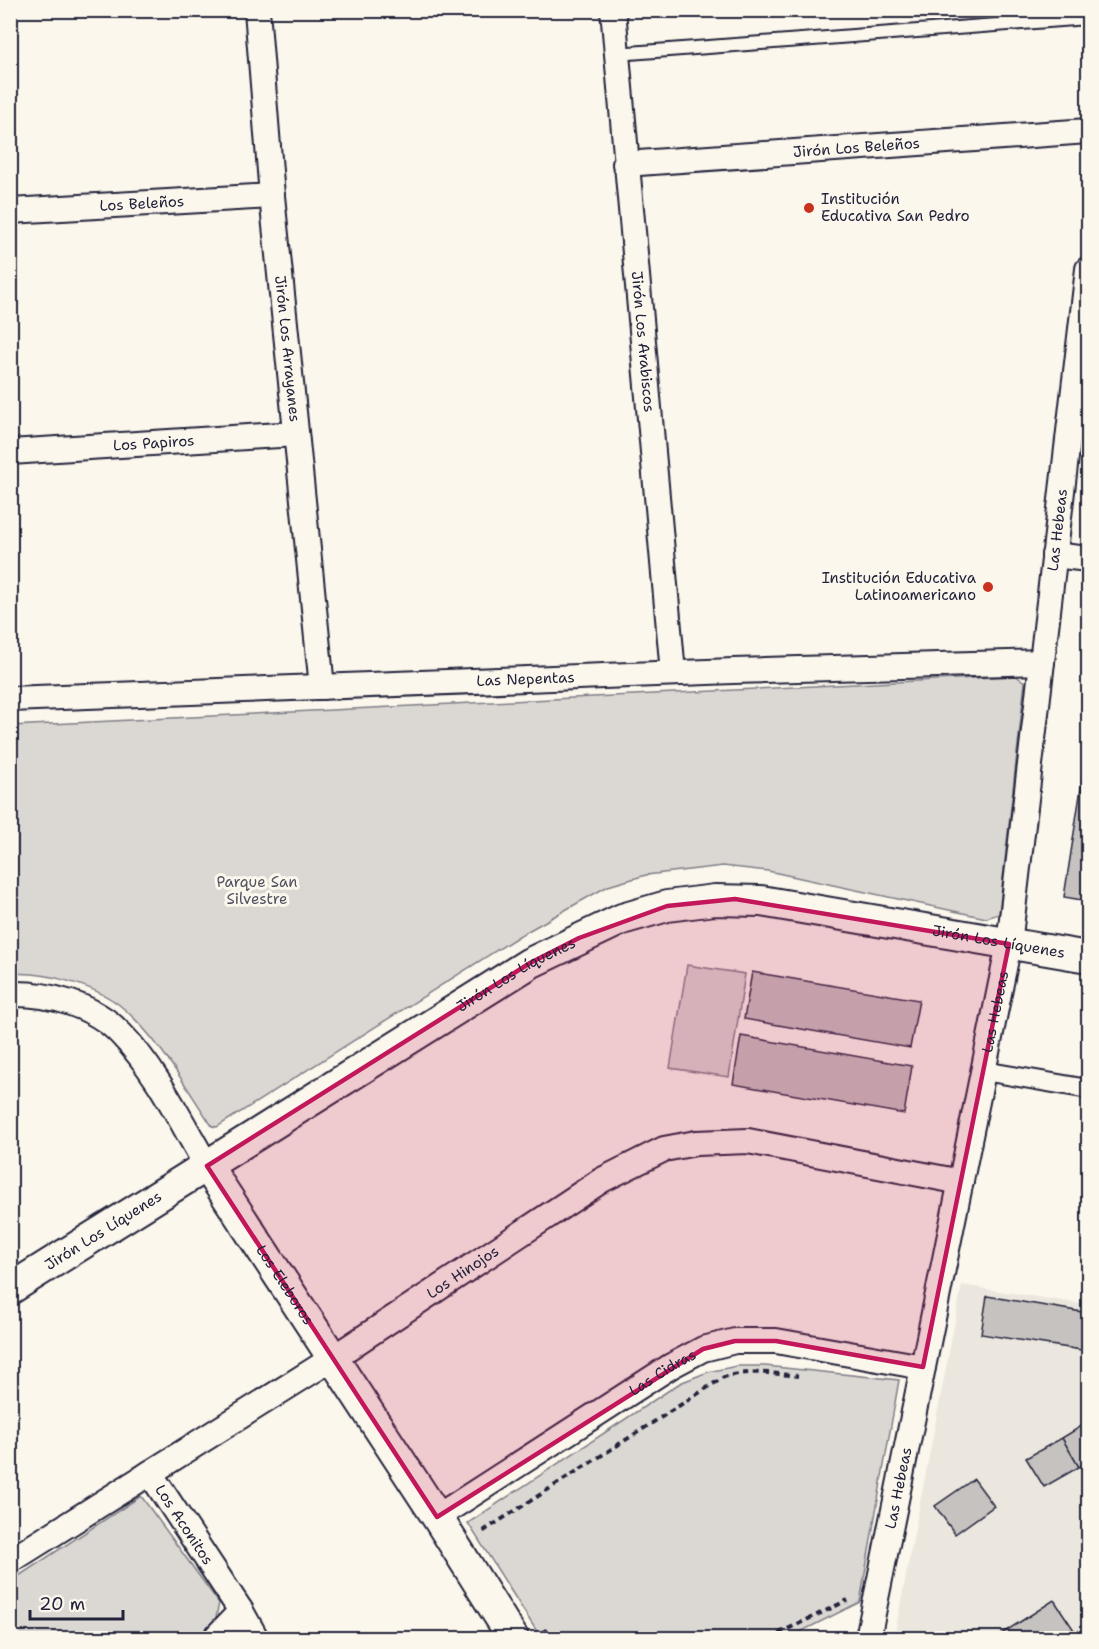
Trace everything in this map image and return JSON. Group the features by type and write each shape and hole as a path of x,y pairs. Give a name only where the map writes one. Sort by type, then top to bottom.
{"street":[{"name":"Jirón Los Arrayanes","path":"257,10 272,196 322,687"},
{"name":"Jirón Los Arabiscos","path":"613,10 673,673"},
{"name":"Jirón Los Beleños","path":"626,164 1089,131"},
{"name":"Los Beleños","path":"10,211 272,196"},
{"name":"Las Hebeas","path":"868,1638 1009,944 1089,269"},
{"name":"Los Papiros","path":"10,452 296,434"},
{"path":"1054,555 1089,559"},
{"name":"Las Nepentas","path":"10,699 673,673 1042,662"},
{"name":"Jirón Los Líquenes","path":"10,1289 530,963 622,919 656,909 715,900 761,901 1089,957"},
{"name":"Los Eleboros","path":"10,994 54,997 101,1018 121,1034 149,1070 207,1166 437,1517 513,1638"},
{"path":"984,1071 1089,1089"},
{"name":"Los Hinojos","path":"10,1561 333,1358 602,1180 664,1149 696,1143 748,1141 961,1182"},
{"name":"Las Cidras","path":"437,1517 671,1366 703,1349 735,1341 776,1341 922,1367"},
{"name":"Los Aconitos","path":"150,1473 241,1611 256,1638"},
{"path":"215,1638 241,1611"}],"lane":[{"path":"616,54 1089,18"}],"path":[{"path":"485,1530 724,1377 742,1372 799,1376"},
{"path":"769,1638 854,1597"}],"highlighted area":[{"path":"735,899 1009,944 923,1367 776,1341 735,1341 703,1349 437,1517 207,1166 530,963 579,938 667,906"}],"shaded area":[{"path":"962,1285 1088,1305 1088,1638 894,1638"}],"green space":[{"name":"Parque San Silvestre","path":"1016,676 1025,682 999,914 986,918 768,871 723,866 646,875 608,886 519,936 217,1127 212,1126 149,1034 123,1008 100,993 70,982 39,975 11,974 11,726"},
{"path":"687,965 745,974 729,1077 670,1068"},
{"path":"737,1366 765,1366 899,1380 860,1602 788,1638 541,1638 468,1523 680,1383 708,1372"},
{"path":"141,1496 219,1603 215,1622 199,1638 11,1638 11,1581"}],"building":[{"path":"1084,769 1088,769 1088,901 1064,897"},
{"path":"752,972 919,1000 910,1048 744,1019"},
{"path":"741,1036 912,1066 904,1114 733,1084"},
{"path":"987,1296 1088,1313 1088,1351 981,1334"},
{"path":"1088,1422 1088,1461 1079,1467 1062,1438"},
{"path":"1062,1438 1079,1467 1044,1487 1026,1458"},
{"path":"974,1479 994,1506 955,1534 935,1506"},
{"path":"1054,1600 1078,1636 1075,1638 995,1638"}],"place":[{"name":"Institución Educativa San Pedro","path":"809,208"},
{"name":"Institución Educativa Latinoamericano","path":"988,587"}]}
